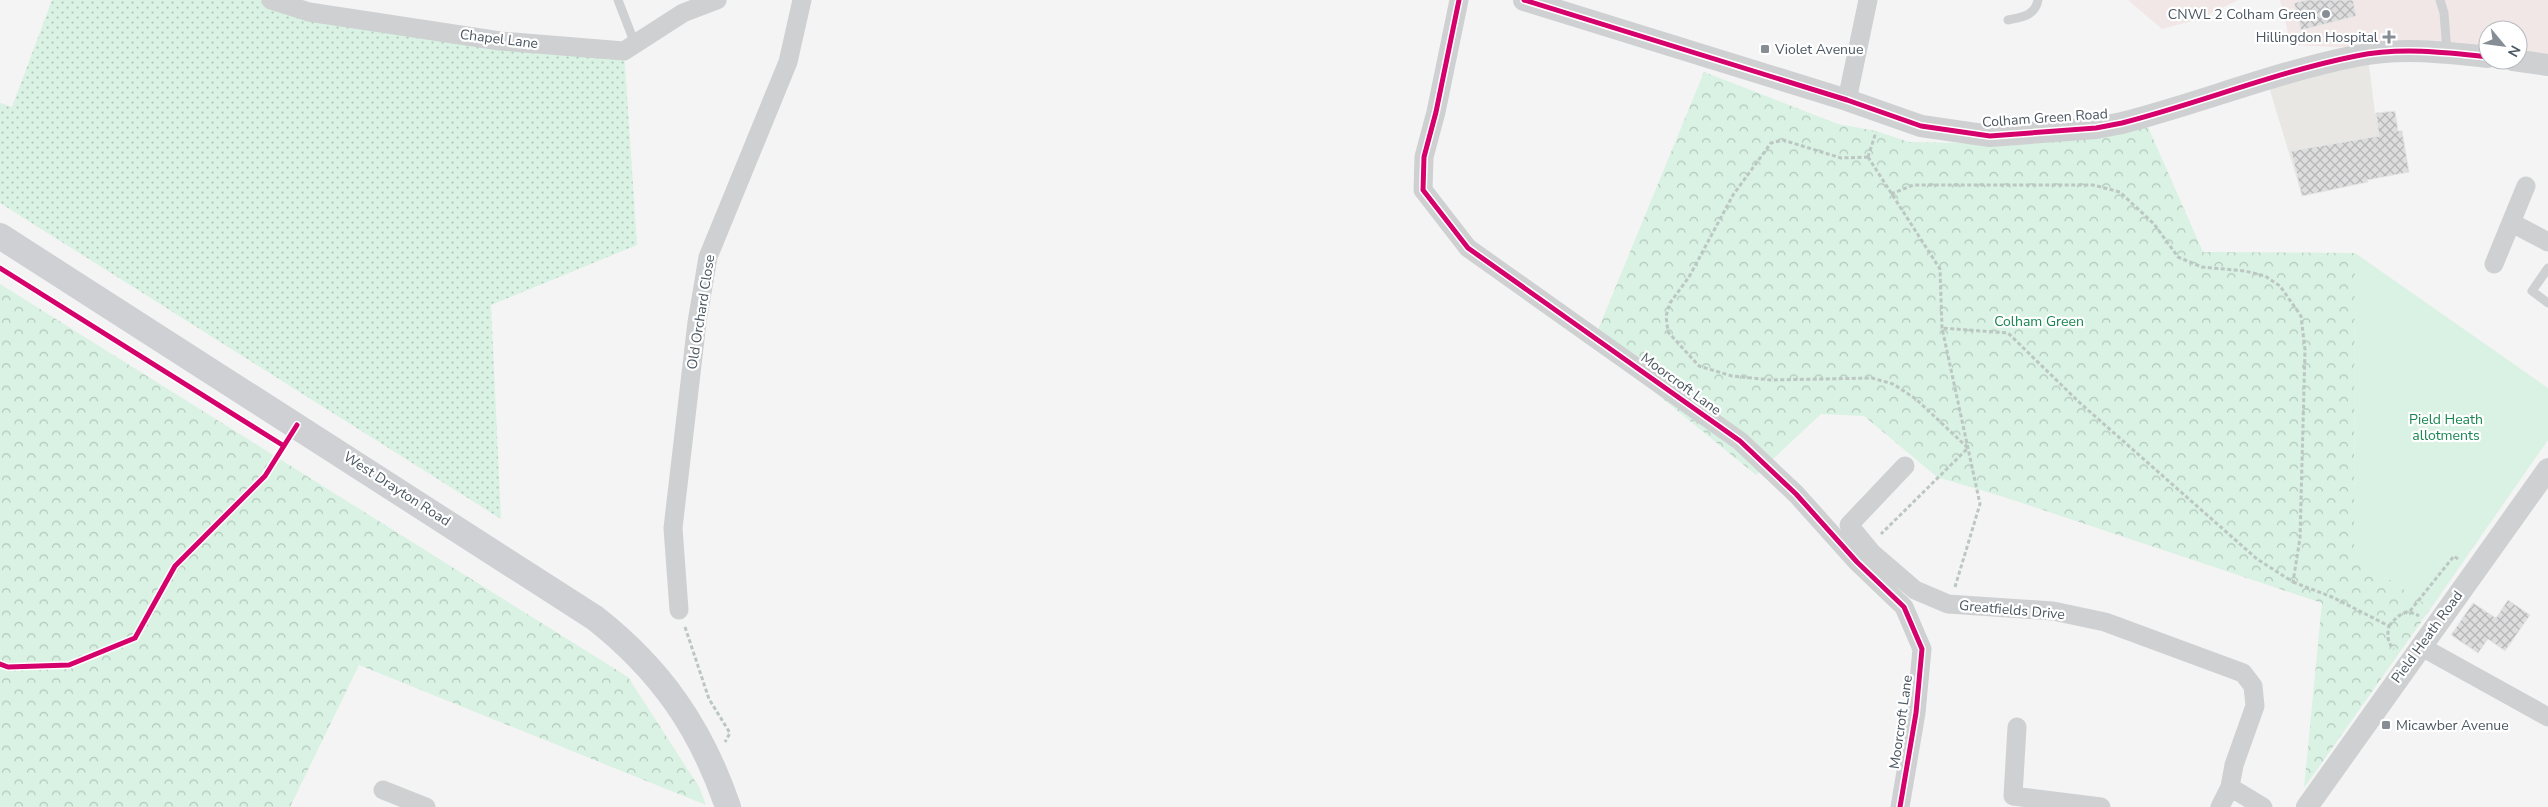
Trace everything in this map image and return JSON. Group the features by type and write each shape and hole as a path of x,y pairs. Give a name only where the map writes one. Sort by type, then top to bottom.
{"main road":[{"name":"West Drayton Road","path":"0,236 595,618 622,640 662,684 696,730 728,807"}],"street":[{"name":"Chapel Lane","path":"271,0 309,12 500,41 624,51 683,13 717,0"},
{"name":"Old Orchard Close","path":"679,610 673,528 697,322 708,257 788,62 802,0"},
{"name":"Moorcroft Lane","path":"1459,0 1436,112 1424,157 1423,190 1468,248 1740,441 1796,494 1858,562 1904,608 1922,649 1916,713 1900,807"},
{"name":"Colham Green Road","path":"1524,0 1847,100 1920,126 1990,136 2049,132 2122,123 2356,56 2401,51 2446,52 2478,56"},
{"path":"1847,100 1868,0"},
{"path":"2528,62 2548,65"},
{"path":"2494,264 2526,186"},
{"path":"2512,223 2548,242"},
{"name":"Greatfields Drive","path":"1905,466 1850,525 1872,553 1914,590 1948,604 2053,611 2105,622 2243,673 2254,686 2256,706 2234,765 2230,787 2220,807"},
{"name":"Pield Heath Road","path":"2307,807 2548,469"},
{"path":"2420,646 2548,717"},
{"path":"2017,726 2013,796 2101,807"},
{"path":"2230,787 2263,807"},
{"path":"383,790 426,807"}],"lane":[{"path":"618,0 635,44"},
{"path":"2008,20 2028,15 2036,8 2038,0"},
{"path":"2440,0 2444,13 2446,52"},
{"path":"2548,268 2532,291 2548,303"}],"path":[{"path":"1868,157 1876,131"},
{"path":"1868,157 1841,158 1783,140 1771,143 1732,195 1689,277 1670,303 1666,316 1668,332 1699,366 1732,376 1771,380 1872,378 1893,384 1916,400 1968,448"},
{"path":"1868,157 1940,269 1942,328 1980,504 1953,593"},
{"path":"1892,194 1913,185 2093,185 2120,192 2154,224 2178,258 2202,267 2245,271 2265,276 2280,286 2301,316 2305,350 2300,538 2293,582"},
{"path":"1942,328 2008,333 2080,403 2257,560 2293,582 2332,597 2389,626"},
{"path":"1875,540 1968,448"},
{"path":"2398,652 2390,646 2387,635 2389,626 2396,617 2410,611 2454,556 2465,564"},
{"path":"679,610 709,699 730,733 712,766"},
{"path":"2410,611 2426,620"}],"shaded area":[{"name":"Hillingdon Hospital","path":"2128,0 2238,0 2200,19 2162,29"},
{"name":"Hillingdon Hospital","path":"2280,0 2548,0 2548,65 2528,62 2528,20 2478,20 2478,56 2447,52 2291,45"},
{"path":"2368,57 2375,113 2395,111 2398,131 2402,131 2409,172 2302,196 2269,87"}],"green space":[{"path":"52,0 271,0 624,51 637,245 491,305 501,519 0,203 0,103 12,107"},
{"name":"Colham Green","path":"1704,72 1838,124 1876,131 1909,142 2021,144 2148,127 2203,252 2355,253 2354,555 2431,608 2304,788 2322,603 2007,498 1937,477 1864,416 1821,414 1756,475 1593,342"},
{"name":"Pield Heath allotments","path":"2355,253 2548,388 2548,440 2431,608 2354,555"},
{"path":"0,284 628,677 699,787 706,805 359,665 290,807 0,807"}],"building":[{"name":"CNWL 2 Colham Green","path":"2306,0 2353,0 2356,16 2301,30 2294,3"},
{"path":"2395,111 2398,131 2402,131 2409,172 2302,196 2291,151 2379,136 2376,113"},
{"path":"2508,600 2530,615 2505,651 2488,639 2478,653 2451,635 2473,603 2496,618"}],"cycle path":[{"path":"1459,0 1436,112 1424,157 1423,190 1468,248 1740,441 1796,494 1857,562 1904,607 1922,649 1916,713 1900,807"},
{"path":"1524,0 1847,100 1921,126 1990,136 2096,128 2122,123 2297,70 2372,53 2422,51 2478,56"},
{"path":"0,268 284,446"},
{"path":"0,664 8,667 69,665 135,638 175,566 265,476 297,425"}],"place":[{"name":"CNWL 2 Colham Green","path":"2326,14"},
{"name":"Hillingdon Hospital","path":"2389,37"},
{"name":"Violet Avenue","path":"1765,49"},
{"name":"Micawber Avenue","path":"2386,725"}]}
